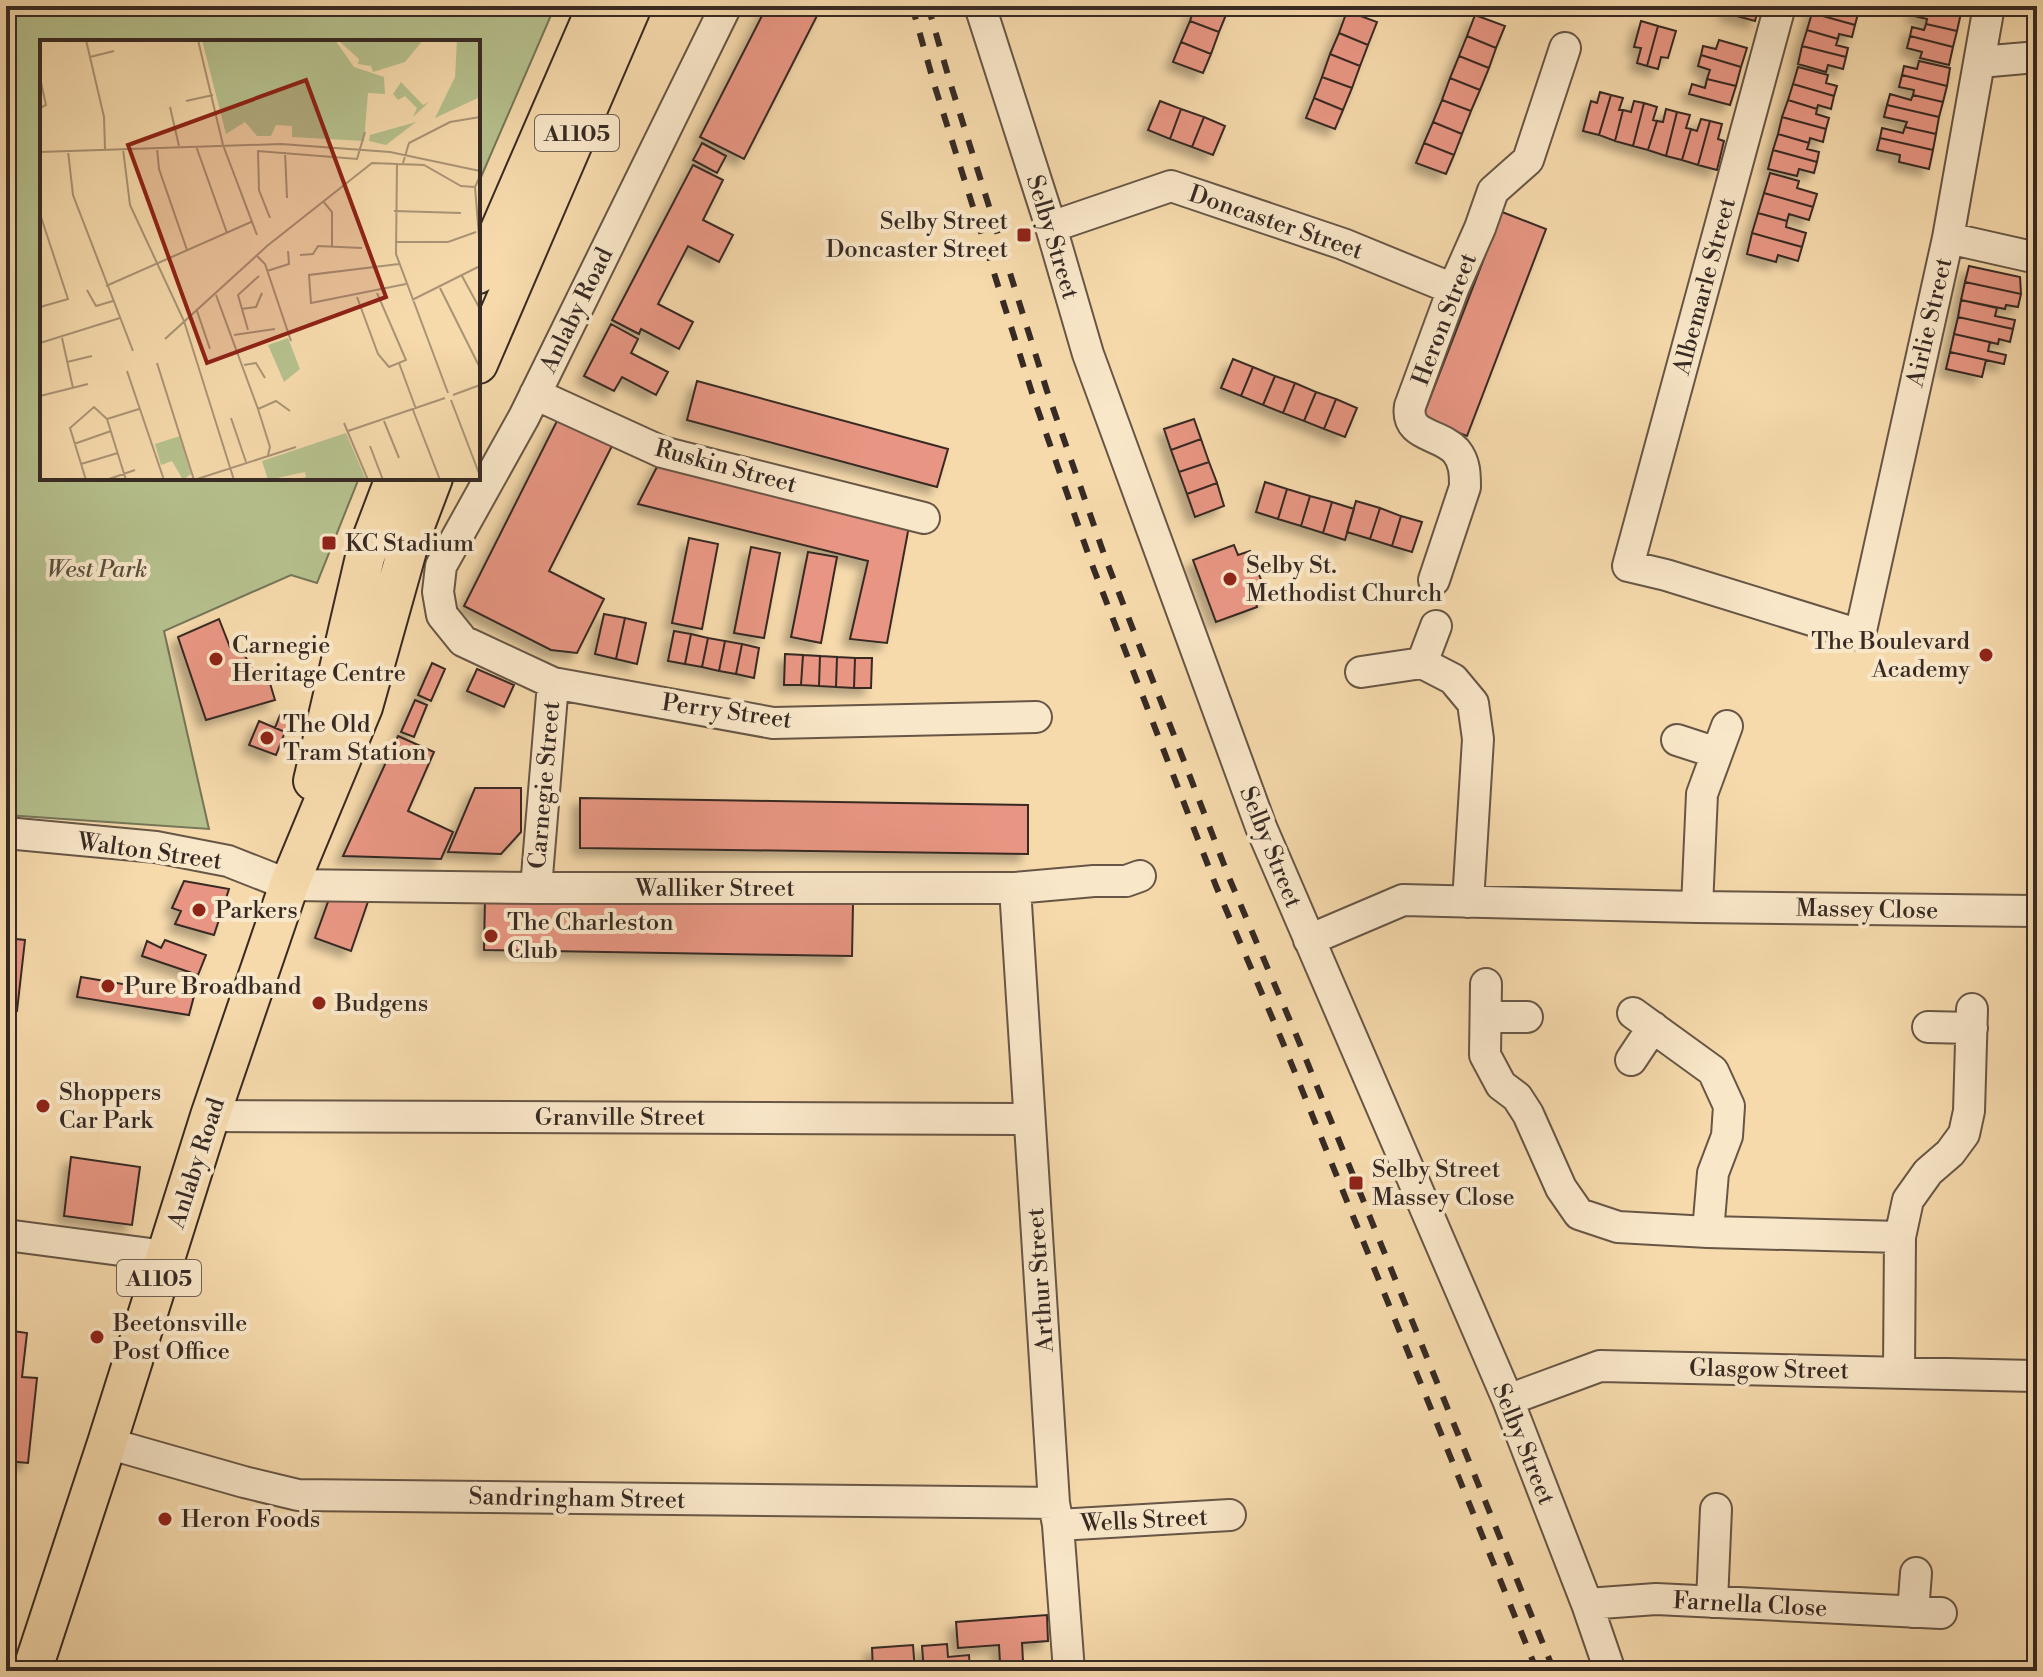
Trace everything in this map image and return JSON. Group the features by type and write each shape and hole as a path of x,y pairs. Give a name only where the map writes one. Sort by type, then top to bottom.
{"main road":[{"name":"A1105","path":"480,357 511,246 597,6"},
{"name":"A1105","path":"480,272 511,246 632,6"},
{"name":"Anlaby Road","path":"289,885 365,557 394,480"},
{"name":"Anlaby Road","path":"32,1671 210,1116 289,885 363,707 411,536 432,480"}],"street":[{"name":"Anlaby Road","path":"442,615 438,592 441,566 524,417 726,6"},
{"name":"Selby Street","path":"980,6 1088,354 1261,827 1508,1400 1610,1671"},
{"name":"Albemarle Street","path":"1780,6 1628,566 1860,635"},
{"name":"Airlie Street","path":"1860,635 1948,238 1989,6"},
{"name":"Heron Street","path":"1434,580 1465,487 1465,471 1453,448 1411,423 1410,406 1493,191 1528,160 1565,48"},
{"path":"1980,62 2037,57"},
{"name":"Doncaster Street","path":"1051,227 1171,186 1343,244 1453,289"},
{"path":"1948,238 2037,258"},
{"name":"Ruskin Street","path":"535,394 662,452 924,518"},
{"name":"Perry Street","path":"442,615 463,641 553,683 773,723 1036,717"},
{"path":"1422,663 1436,626"},
{"path":"1361,672 1422,663 1453,679 1473,703 1478,739 1468,902"},
{"name":"Carnegie Street","path":"536,888 553,683"},
{"path":"1677,740 1722,739 1702,794 1697,907"},
{"name":"Walton Street","path":"6,833 156,847 228,861 289,885"},
{"name":"Walliker Street","path":"289,885 1015,888 1126,881 1140,876"},
{"name":"Arthur Street","path":"1015,888 1069,1671"},
{"name":"Massey Close","path":"1309,940 1403,900 2037,911"},
{"path":"1486,984 1485,1055 1501,1085 1522,1105 1561,1188 1579,1214 1618,1227 1900,1237"},
{"path":"1486,1017 1527,1017"},
{"path":"1899,1372 1900,1237 1908,1200 1928,1172 1950,1153 1964,1134 1969,1111 1972,1019 1928,1027"},
{"path":"1631,1060 1643,1020 1713,1071 1729,1106 1727,1136 1713,1173 1708,1232"},
{"name":"Granville Street","path":"210,1116 1029,1119"},
{"path":"6,1235 166,1256"},
{"name":"Glasgow Street","path":"1508,1400 1600,1366 2037,1376"},
{"name":"Sandringham Street","path":"107,1443 298,1495 1056,1514"},
{"path":"1712,1602 1716,1509"},
{"name":"Wells Street","path":"1056,1514 1230,1515"},
{"name":"Farnella Close","path":"1587,1604 1656,1599 1927,1612 1916,1573"}],"green space":[{"name":"West Park","path":"6,6 555,6 480,179 480,40 40,40 40,480 358,480 317,583 291,575 164,631 209,829 6,815"}],"building":[{"path":"767,6 822,6 744,159 700,137"},
{"path":"1195,6 1218,6 1228,10 1219,32 1190,21"},
{"path":"1728,6 1759,6 1755,21 1726,13"},
{"path":"1814,6 1846,6 1845,10 1858,14 1855,25 1812,13"},
{"path":"1916,6 1961,13 1957,31 1926,24 1927,19 1914,16"},
{"path":"1927,6 1962,6 1961,13"},
{"path":"1347,11 1377,22 1368,45 1339,33"},
{"path":"1812,13 1855,25 1852,37 1839,34 1838,39 1807,30"},
{"path":"1475,15 1505,26 1496,48 1467,36"},
{"path":"1190,21 1219,32 1211,54 1181,42"},
{"path":"1641,21 1658,26 1647,66 1637,63 1641,48 1634,47"},
{"path":"1926,24 1957,31 1953,47 1910,36 1912,27 1924,30"},
{"path":"1658,26 1676,31 1668,58 1661,57 1658,69 1647,66"},
{"path":"1807,30 1838,39 1836,45 1848,48 1846,57 1802,46"},
{"path":"1339,33 1368,45 1360,66 1330,54"},
{"path":"1467,36 1496,48 1489,68 1459,56"},
{"path":"1910,36 1953,47 1949,65 1920,58 1922,52 1907,48"},
{"path":"1719,40 1747,48 1741,67 1701,55 1703,46 1716,49"},
{"path":"1181,42 1211,54 1203,73 1173,62"},
{"path":"1802,46 1846,57 1843,69 1828,65 1826,72 1798,64"},
{"path":"1330,54 1360,66 1352,88 1322,77"},
{"path":"1701,55 1741,67 1736,86 1707,79 1710,70 1698,66"},
{"path":"1459,56 1489,68 1480,90 1450,78"},
{"path":"1919,61 1950,68 1947,86 1902,75 1904,66 1917,69"},
{"path":"1798,67 1828,75 1826,83 1837,86 1834,96 1793,84"},
{"path":"1902,75 1947,86 1943,102 1913,95 1914,90 1899,87"},
{"path":"1322,77 1352,88 1343,110 1314,98"},
{"path":"1450,78 1480,90 1471,111 1442,100"},
{"path":"1707,79 1736,86 1730,105 1689,94 1692,84 1705,88"},
{"path":"1793,84 1834,96 1831,109 1818,105 1817,109 1788,100"},
{"path":"1600,92 1611,95 1599,135 1583,131 1591,101 1597,103"},
{"path":"1890,94 1911,100 1913,95 1943,102 1939,117 1887,105"},
{"path":"1611,95 1623,98 1615,141 1599,135"},
{"path":"1314,98 1343,110 1335,129 1306,118"},
{"path":"1442,100 1471,111 1462,134 1433,122"},
{"path":"1788,100 1817,109 1816,114 1829,118 1826,129 1782,117"},
{"path":"1160,101 1181,109 1170,139 1148,130"},
{"path":"1634,101 1644,103 1633,146 1615,141 1623,110 1631,112"},
{"path":"1644,103 1657,107 1653,120 1657,121 1648,150 1633,146"},
{"path":"1887,105 1939,117 1936,134 1905,127 1907,122 1884,117"},
{"path":"1181,109 1204,117 1192,147 1170,139"},
{"path":"1666,109 1677,112 1666,156 1648,150 1657,121 1663,122"},
{"path":"1677,112 1690,115 1686,128 1691,129 1682,160 1666,156"},
{"path":"1204,117 1225,126 1213,155 1192,147"},
{"path":"1782,117 1826,129 1823,142 1810,138 1809,143 1778,134"},
{"path":"1701,119 1710,121 1698,165 1682,160 1691,129 1697,131"},
{"path":"1710,121 1722,124 1718,139 1724,141 1717,170 1698,165"},
{"path":"1433,122 1462,134 1454,155 1424,143"},
{"path":"1905,127 1936,134 1933,150 1880,138 1882,128 1903,133"},
{"path":"1778,134 1809,143 1807,149 1819,152 1817,162 1773,150"},
{"path":"1880,138 1933,150 1929,169 1899,162 1900,155 1877,150"},
{"path":"702,143 726,156 717,173 693,160"},
{"path":"1424,143 1454,155 1446,174 1416,163"},
{"path":"1773,150 1817,162 1814,173 1799,169 1797,176 1768,169"},
{"path":"693,165 723,180 703,220 733,235 719,262 688,246 658,304 693,322 679,349 641,329 639,334 612,320"},
{"path":"1770,173 1799,181 1797,188 1817,194 1813,207 1764,193"},
{"path":"1764,193 1813,207 1809,220 1789,214 1787,221 1758,213"},
{"path":"1502,212 1546,229 1467,436 1422,419"},
{"path":"1758,213 1787,221 1786,227 1806,233 1802,247 1752,233"},
{"path":"1752,233 1802,247 1798,261 1778,255 1776,262 1747,254"},
{"path":"1969,266 2020,277 2021,294 1965,282"},
{"path":"1965,282 2021,294 2018,307 2006,305 2005,309 1961,300"},
{"path":"1961,300 1997,308 1995,316 2015,320 2013,329 1958,317"},
{"path":"1958,317 2013,329 2010,342 1999,339 1998,344 1954,334"},
{"path":"611,324 638,339 631,353 668,372 656,395 622,377 614,391 584,376"},
{"path":"1954,334 1990,342 1988,351 2006,355 2004,364 1950,352"},
{"path":"1950,352 1986,360 1982,377 1946,369"},
{"path":"1233,359 1253,367 1241,396 1221,388"},
{"path":"1253,367 1275,376 1263,405 1241,396"},
{"path":"1275,376 1295,383 1283,413 1263,405"},
{"path":"697,381 948,449 937,487 687,420"},
{"path":"1295,383 1316,392 1304,421 1283,413"},
{"path":"1316,392 1336,399 1324,429 1304,421"},
{"path":"1336,399 1357,408 1345,437 1324,429"},
{"path":"559,417 613,444 549,571 604,599 577,653 551,650 464,606"},
{"path":"1194,419 1201,439 1171,450 1164,429"},
{"path":"1201,439 1209,462 1179,472 1171,450"},
{"path":"661,459 910,521 887,643 850,639 868,561 638,504"},
{"path":"1209,462 1217,483 1187,494 1179,472"},
{"path":"1265,482 1287,489 1278,519 1256,512"},
{"path":"1217,483 1224,506 1195,517 1187,494"},
{"path":"1287,489 1310,496 1301,526 1278,519"},
{"path":"1310,496 1332,502 1323,533 1301,526"},
{"path":"1356,501 1380,508 1370,539 1347,532"},
{"path":"1332,502 1354,509 1345,540 1323,533"},
{"path":"1380,508 1401,516 1392,546 1370,539"},
{"path":"1401,516 1422,522 1412,552 1392,546"},
{"path":"689,538 718,544 702,629 672,623"},
{"name":"Selby St. Methodist Church","path":"1234,545 1238,555 1250,551 1268,598 1256,603 1257,607 1216,622 1193,560"},
{"path":"751,547 780,553 764,638 734,633"},
{"path":"808,552 837,557 821,643 791,637"},
{"path":"604,614 625,618 616,659 595,654"},
{"path":"625,618 646,623 637,664 616,659"},
{"name":"Carnegie Heritage Centre","path":"219,619 230,647 240,648 254,671 266,670 275,700 206,720 178,637"},
{"path":"674,631 691,634 685,664 668,661"},
{"path":"691,634 708,638 702,667 685,664"},
{"path":"708,638 725,641 719,671 702,667"},
{"path":"725,641 742,644 736,674 719,671"},
{"path":"742,644 759,648 754,678 736,674"},
{"path":"785,654 803,655 801,685 784,685"},
{"path":"803,655 820,656 819,686 801,685"},
{"path":"820,656 837,657 836,687 819,686"},
{"path":"837,657 855,658 854,688 836,687"},
{"path":"855,658 872,658 871,688 854,688"},
{"path":"432,663 445,669 431,701 418,695"},
{"path":"477,669 514,685 504,707 467,691"},
{"path":"415,700 427,705 414,737 401,732"},
{"path":"280,715 291,719 285,732 275,728"},
{"name":"The Old Tram Station","path":"259,721 285,732 276,755 249,745"},
{"path":"398,736 434,752 408,811 453,832 441,859 343,856"},
{"path":"475,788 521,788 521,832 501,854 448,852"},
{"path":"580,798 1028,805 1028,854 580,848"},
{"name":"Parkers","path":"184,881 229,889 214,935 175,924 181,911 172,908"},
{"path":"333,888 372,890 351,951 315,938"},
{"path":"485,897 853,904 852,956 484,950"},
{"path":"6,938 25,940 17,1011 6,1010"},
{"name":"Pure Broadband","path":"165,940 206,955 198,975 142,956 147,941 161,948"},
{"name":"Pure Broadband","path":"81,977 194,996 189,1015 77,997"},
{"path":"71,1157 140,1167 132,1225 64,1216"},
{"path":"6,1330 27,1333 22,1377 37,1378 28,1463 6,1461"},
{"path":"1047,1615 1048,1641 1022,1643 1023,1661 1032,1661 1033,1671 983,1671 982,1664 1000,1663 999,1645 958,1648 956,1622"},
{"path":"947,1644 948,1657 969,1655 970,1671 924,1671 922,1646"},
{"path":"913,1645 915,1671 873,1671 872,1648"}],"railway":[{"path":"912,6 1033,396 1091,562 1216,886 1283,1043 1537,1671"},
{"path":"928,6 1047,391 1105,557 1230,880 1297,1037 1554,1671"}],"place":[{"name":"Selby Street Doncaster Street","path":"1024,235"},
{"name":"KC Stadium","path":"329,543"},
{"name":"Selby St. Methodist Church","path":"1230,579"},
{"name":"The Boulevard Academy","path":"1986,655"},
{"name":"Carnegie Heritage Centre","path":"216,659"},
{"name":"The Old Tram Station","path":"267,738"},
{"name":"Parkers","path":"199,910"},
{"name":"The Charleston Club","path":"491,936"},
{"name":"Pure Broadband","path":"108,986"},
{"name":"Budgens","path":"319,1003"},
{"name":"Shoppers Car Park","path":"43,1106"},
{"name":"Selby Street Massey Close","path":"1356,1183"},
{"name":"Beetonsville Post Office","path":"97,1337"},
{"name":"Heron Foods","path":"165,1519"}]}
